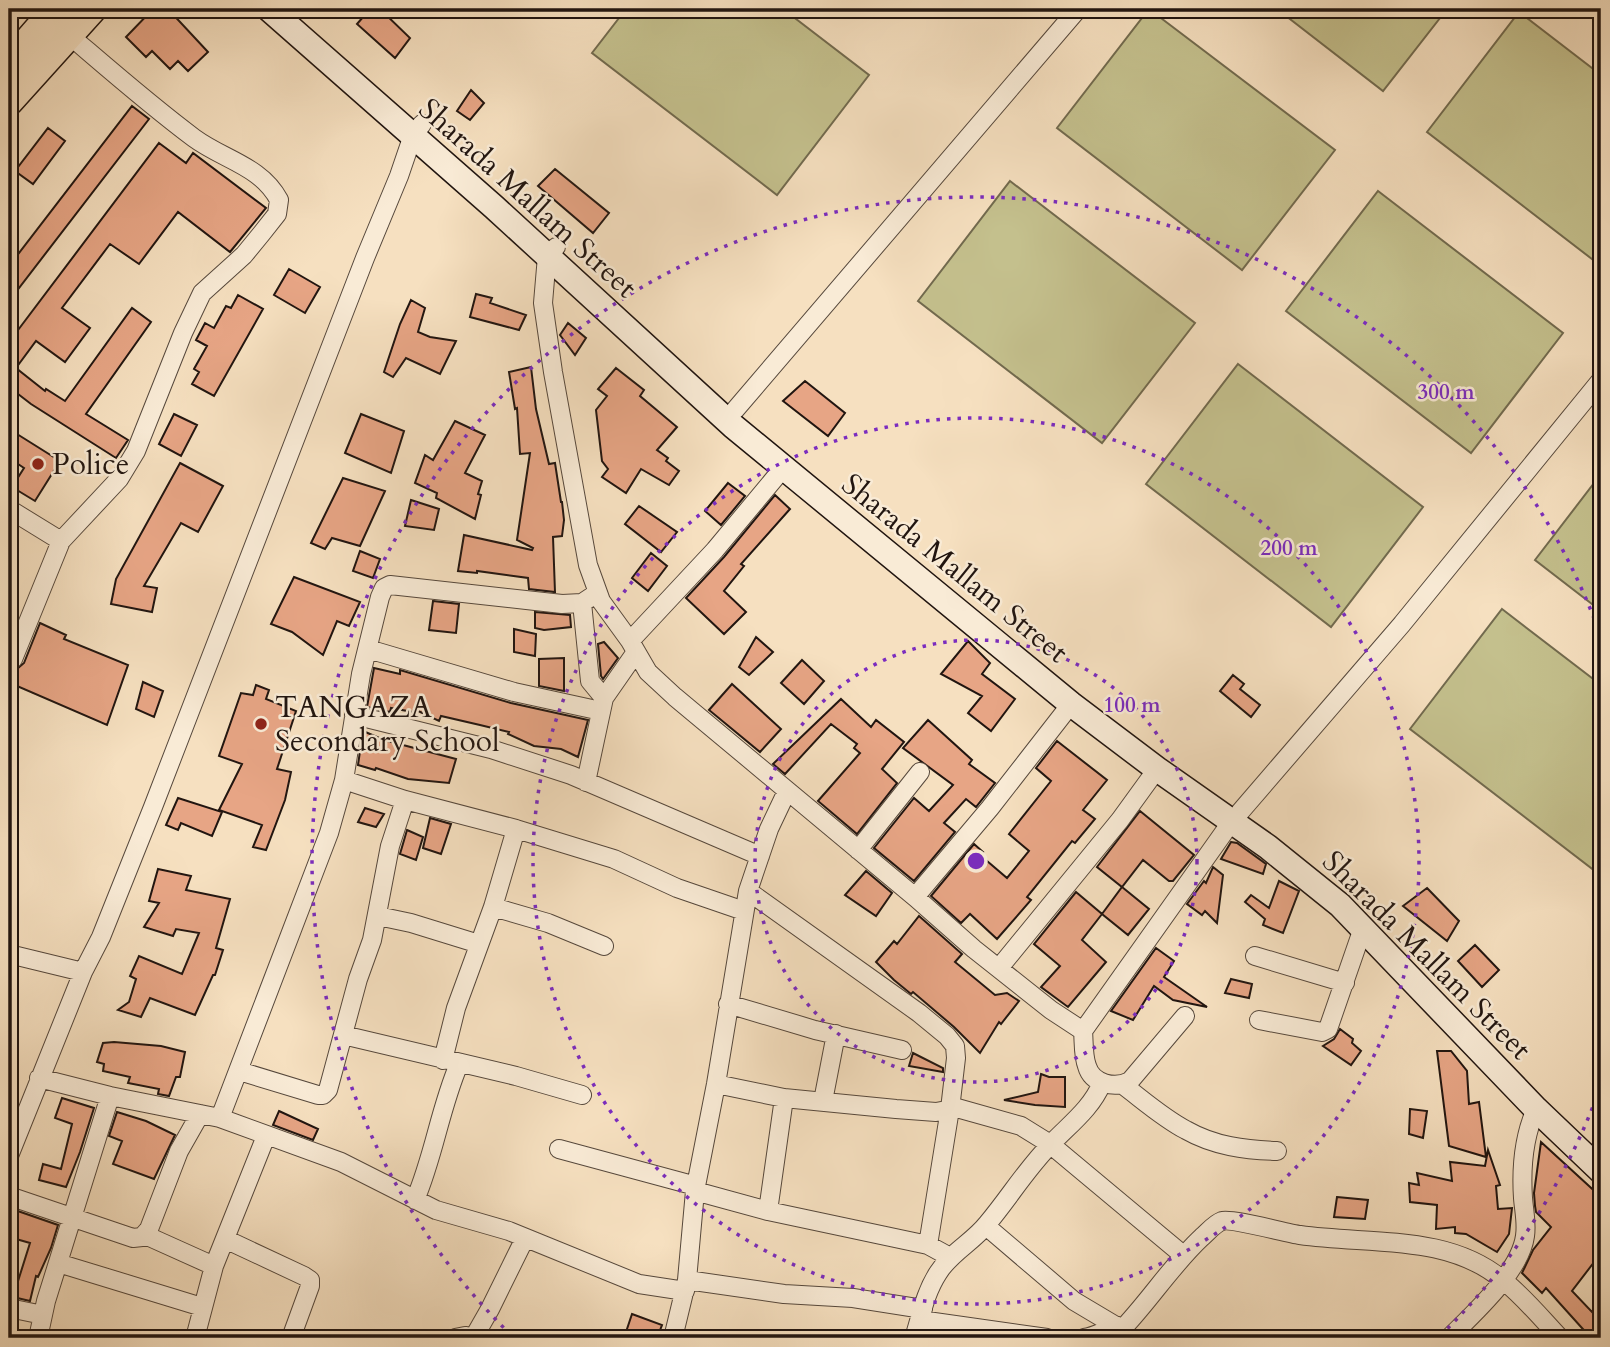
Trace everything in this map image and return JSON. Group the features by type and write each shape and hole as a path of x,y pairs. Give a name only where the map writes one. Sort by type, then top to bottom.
{"main road":[{"path":"9,63 56,9"},
{"path":"9,101 92,9"}],"street":[{"name":"Sharada Mallam Street","path":"269,9 417,130"},
{"name":"Sharada Mallam Street","path":"292,9 417,130 551,252 735,410 1079,694 1236,816 1340,905 1536,1109 1601,1171"},
{"path":"735,410 1078,9"},
{"path":"13,659 61,541 119,479 136,451 183,332 202,293 244,255 277,214 279,200 262,177 194,138 69,35"},
{"path":"9,1156 153,807 417,130"},
{"path":"551,252 543,303 587,565 590,681 602,705"},
{"name":"Sharada Mallam Street","path":"551,252 704,401 1071,704 1157,769 1236,816 1340,886 1601,1154"},
{"path":"1185,1016 1130,1081 1123,1085 1102,1083 1088,1069 1083,1031 1236,816 1418,604 1601,380"},
{"path":"586,782 602,705 633,647 784,467"},
{"path":"9,509 61,541"},
{"path":"220,1118 329,833 344,780 354,715 384,588 390,585 562,604 589,598"},
{"path":"589,598 633,647 648,672 674,697 974,949 1051,1010 1083,1031"},
{"path":"368,649 514,692 602,705"},
{"path":"915,897 990,808 1071,704"},
{"path":"354,715 491,748 586,782 760,856"},
{"path":"999,968 1103,841 1157,769"},
{"path":"858,850 920,772"},
{"path":"344,780 614,859 677,888 744,911"},
{"path":"673,1338 686,1285 695,1188 716,1084 727,1004 748,891 776,812 787,791"},
{"path":"239,1071 323,1095 328,1090 377,916 390,846 405,800"},
{"path":"415,1200 426,1173 451,1062 456,1009 516,829"},
{"path":"748,891 947,1036 954,1046 956,1053 950,1109 928,1245"},
{"path":"492,906 548,923 604,946"},
{"path":"377,916 411,923 479,944"},
{"path":"1259,1020 1322,1032 1328,1029 1363,928"},
{"path":"9,954 83,972"},
{"path":"1255,956 1345,983"},
{"path":"727,1004 787,1023 902,1050"},
{"path":"823,1101 836,1034"},
{"path":"343,1035 516,1076 582,1095"},
{"path":"39,1078 110,1096 220,1118 341,1162 436,1210 509,1231 639,1284 853,1298 921,1314 967,1333 1047,1338"},
{"path":"914,1338 939,1271 950,1257 986,1226 1050,1144 1079,1118 1098,1094 1102,1083"},
{"path":"716,1084 784,1098 936,1112 957,1108 1012,1123 1028,1129 1050,1144 1183,1255"},
{"path":"1123,1085 1175,1123 1207,1140 1233,1147 1277,1151"},
{"path":"38,1338 58,1263 110,1096"},
{"path":"768,1212 784,1098"},
{"path":"1450,1338 1503,1280 1525,1237 1524,1150 1528,1128 1536,1109"},
{"path":"145,1235 179,1151 200,1114"},
{"path":"195,1338 214,1266 266,1136"},
{"path":"559,1149 768,1212 928,1245 950,1257"},
{"path":"9,1196 133,1238 145,1235 214,1266"},
{"path":"1094,1337 1125,1330 1183,1255 1215,1225 1234,1220 1257,1228 1302,1236 1446,1250 1471,1259 1503,1280 1560,1338"},
{"path":"986,1226 1074,1301 1125,1330"},
{"path":"455,1338 476,1337 525,1238"},
{"path":"225,1239 310,1280 291,1338"},
{"path":"58,1263 202,1307"},
{"path":"9,1308 43,1315"}],"shaded area":[{"path":"626,9 783,9 869,75 777,195 592,53"},
{"path":"1149,9 1335,150 1242,270 1057,128"},
{"path":"1277,9 1447,9 1383,91"},
{"path":"1519,12 1601,75 1601,266 1427,132"},
{"path":"1010,181 1195,323 1102,443 918,301"},
{"path":"1378,191 1563,333 1471,453 1286,311"},
{"path":"1238,364 1423,507 1331,627 1146,484"},
{"path":"1601,474 1601,611 1535,560"},
{"path":"1502,609 1601,685 1601,863 1595,871 1410,729"}],"building":[{"path":"153,9 168,9 208,52 188,71 178,61 170,69 152,51 146,57 126,37"},
{"path":"370,9 380,9 410,38 395,58 357,24"},
{"path":"471,90 484,103 470,120 457,111"},
{"path":"132,106 149,119 9,301 9,266"},
{"path":"48,128 65,141 33,184 15,171"},
{"path":"159,143 186,163 193,153 266,208 230,252 178,212 139,264 110,244 62,308 90,328 65,362 36,341 16,368 45,391 46,389 65,401 132,308 151,322 86,414 128,440 116,458 9,387 9,342"},
{"path":"555,169 609,213 593,233 538,186"},
{"path":"289,269 320,287 305,313 274,295"},
{"path":"476,294 492,298 490,303 526,315 519,330 470,317"},
{"path":"238,295 263,309 214,396 192,384 199,372 194,369 207,346 196,340 205,323 214,328 226,306 231,308"},
{"path":"411,300 425,308 418,332 456,341 440,374 406,358 393,377 384,372"},
{"path":"568,323 586,338 575,355 560,335"},
{"path":"531,367 536,409 549,464 555,463 564,520 562,536 553,537 555,592 529,589 528,578 458,571 464,535 532,550 533,548 517,540 530,453 520,454 517,408 515,409 509,372"},
{"path":"616,368 644,390 640,396 677,427 657,450 679,471 669,485 641,469 626,493 602,477 608,469 602,461 596,410 607,396 598,389"},
{"path":"805,381 845,413 828,436 783,401"},
{"path":"174,414 197,425 181,456 159,444"},
{"path":"361,414 404,431 391,473 345,453"},
{"path":"455,421 485,435 465,473 482,481 475,519 436,498 437,493 415,483 425,455 433,460"},
{"name":"Police","path":"9,429 60,461 35,501 12,487 24,468 9,458"},
{"path":"180,463 223,486 198,532 181,523 144,586 157,588 152,612 111,604 116,579"},
{"path":"343,478 385,491 360,546 332,538 325,549 311,543"},
{"path":"728,483 745,496 721,525 705,511"},
{"path":"775,495 790,509 741,564 744,566 724,591 746,612 724,634 686,598"},
{"path":"411,500 439,509 434,530 405,526"},
{"path":"639,506 677,532 661,552 625,524"},
{"path":"360,551 380,559 373,578 353,571"},
{"path":"651,553 667,566 648,591 632,578"},
{"path":"294,577 360,602 349,626 337,621 323,655 292,632 271,624"},
{"path":"433,601 459,604 456,633 429,630"},
{"path":"535,612 570,615 571,627 544,630 535,628"},
{"path":"40,623 66,635 64,639 128,665 107,725 10,683 17,669 24,663"},
{"path":"514,629 536,634 535,656 514,652"},
{"path":"756,637 773,652 749,675 739,667"},
{"path":"968,641 990,663 982,674 1015,699 991,731 968,713 982,696 941,674"},
{"path":"604,642 618,658 603,679 598,644"},
{"path":"564,658 564,691 539,686 539,659"},
{"path":"802,660 824,681 804,704 781,683"},
{"path":"374,668 400,674 400,670 511,703 588,720 578,757 561,749 534,746 508,734 509,732 441,716 439,721 414,709 413,712 391,708 390,712 367,707"},
{"path":"1233,675 1244,684 1240,689 1260,705 1251,717 1220,691"},
{"path":"143,682 163,691 154,717 136,709"},
{"path":"732,684 781,729 760,752 709,710"},
{"path":"256,685 269,690 266,699 296,711 277,769 291,772 285,800 266,850 253,847 262,825 219,810 242,764 219,756 241,693 253,695"},
{"path":"841,699 871,727 876,720 904,742 882,769 897,783 857,834 818,801 860,753 854,748 857,744 831,724 785,774 773,764"},
{"path":"928,720 972,760 969,764 995,783 976,807 966,799 944,823 955,832 914,881 874,848 914,798 929,811 953,785 903,748"},
{"path":"363,731 384,740 456,759 449,783 408,779 358,765"},
{"path":"1057,741 1107,780 1083,810 1095,819 1075,843 1072,841 1027,897 1031,900 997,939 970,914 961,923 931,896 974,844 983,852 980,855 1007,878 1029,851 1009,834 1051,781 1036,768"},
{"path":"178,798 222,812 212,836 181,823 178,830 166,825"},
{"path":"365,808 384,814 376,827 358,822"},
{"path":"1140,811 1194,855 1173,881 1169,881 1143,860 1122,887 1097,867"},
{"path":"430,818 451,824 441,854 423,848"},
{"path":"407,830 423,837 416,860 400,854"},
{"path":"1231,842 1237,843 1266,864 1263,874 1221,859"},
{"path":"1213,867 1223,875 1217,923 1205,911 1202,915 1187,904 1204,881 1206,883"},
{"path":"158,869 191,876 186,890 230,899 216,948 223,950 215,975 195,1015 150,998 141,1017 118,1010 129,1002 136,979 130,976 139,956 182,974 199,933 176,929 173,936 144,927 159,903 149,901"},
{"path":"866,871 892,893 876,916 845,895"},
{"path":"1279,881 1299,891 1283,933 1263,925 1265,919 1245,902 1251,895 1269,908"},
{"path":"1122,887 1149,909 1128,935 1102,914"},
{"path":"1427,888 1459,921 1447,941 1403,906"},
{"path":"1076,892 1102,914 1082,940 1106,962 1068,1007 1041,987 1060,966 1034,944"},
{"path":"919,916 962,954 955,962 995,995 1007,993 1019,1001 1001,1024 999,1022 980,1053 954,1027 913,992 911,994 894,980 876,962 894,941 897,944"},
{"path":"1475,945 1499,970 1482,987 1458,961"},
{"path":"1156,948 1174,961 1164,977 1207,1007 1173,1000 1154,986 1133,1020 1111,1011"},
{"path":"1231,979 1252,984 1249,998 1225,993"},
{"path":"1340,1029 1353,1039 1352,1043 1361,1051 1351,1065 1323,1046 1334,1039"},
{"path":"103,1043 161,1046 185,1052 180,1077 176,1077 169,1096 158,1094 159,1089 128,1083 130,1077 103,1071 104,1064 97,1062"},
{"path":"1437,1051 1451,1051 1467,1071 1469,1104 1479,1102 1486,1157 1449,1146"},
{"path":"913,1053 943,1068 943,1072 909,1066"},
{"path":"1041,1074 1065,1077 1065,1107 1004,1100 1038,1092"},
{"path":"62,1098 94,1108 66,1187 39,1180 43,1164 61,1169 72,1124 55,1118"},
{"path":"1410,1109 1427,1111 1423,1138 1409,1134"},
{"path":"279,1111 318,1129 313,1140 273,1125"},
{"path":"117,1112 146,1121 175,1135 154,1179 113,1164 122,1141 109,1136"},
{"path":"1541,1142 1601,1197 1601,1253 1572,1291 1592,1312 1601,1300 1601,1323 1591,1338 1546,1288 1542,1293 1522,1273 1533,1250 1551,1227 1536,1212 1535,1206 1534,1193"},
{"path":"1488,1150 1500,1185 1496,1186 1498,1209 1512,1208 1509,1234 1497,1252 1466,1234 1455,1233 1455,1227 1436,1229 1437,1205 1410,1202 1409,1183 1419,1185 1417,1173 1452,1181 1450,1162 1485,1166"},
{"path":"1337,1197 1368,1200 1365,1219 1334,1217"},
{"path":"12,1209 58,1225 51,1248 38,1277 36,1276 30,1301 13,1297 30,1243 9,1237"},
{"path":"632,1314 662,1325 657,1338 624,1338"}],"place":[{"name":"Police","path":"38,464"},
{"name":"TANGAZA Secondary School","path":"261,724"}]}
